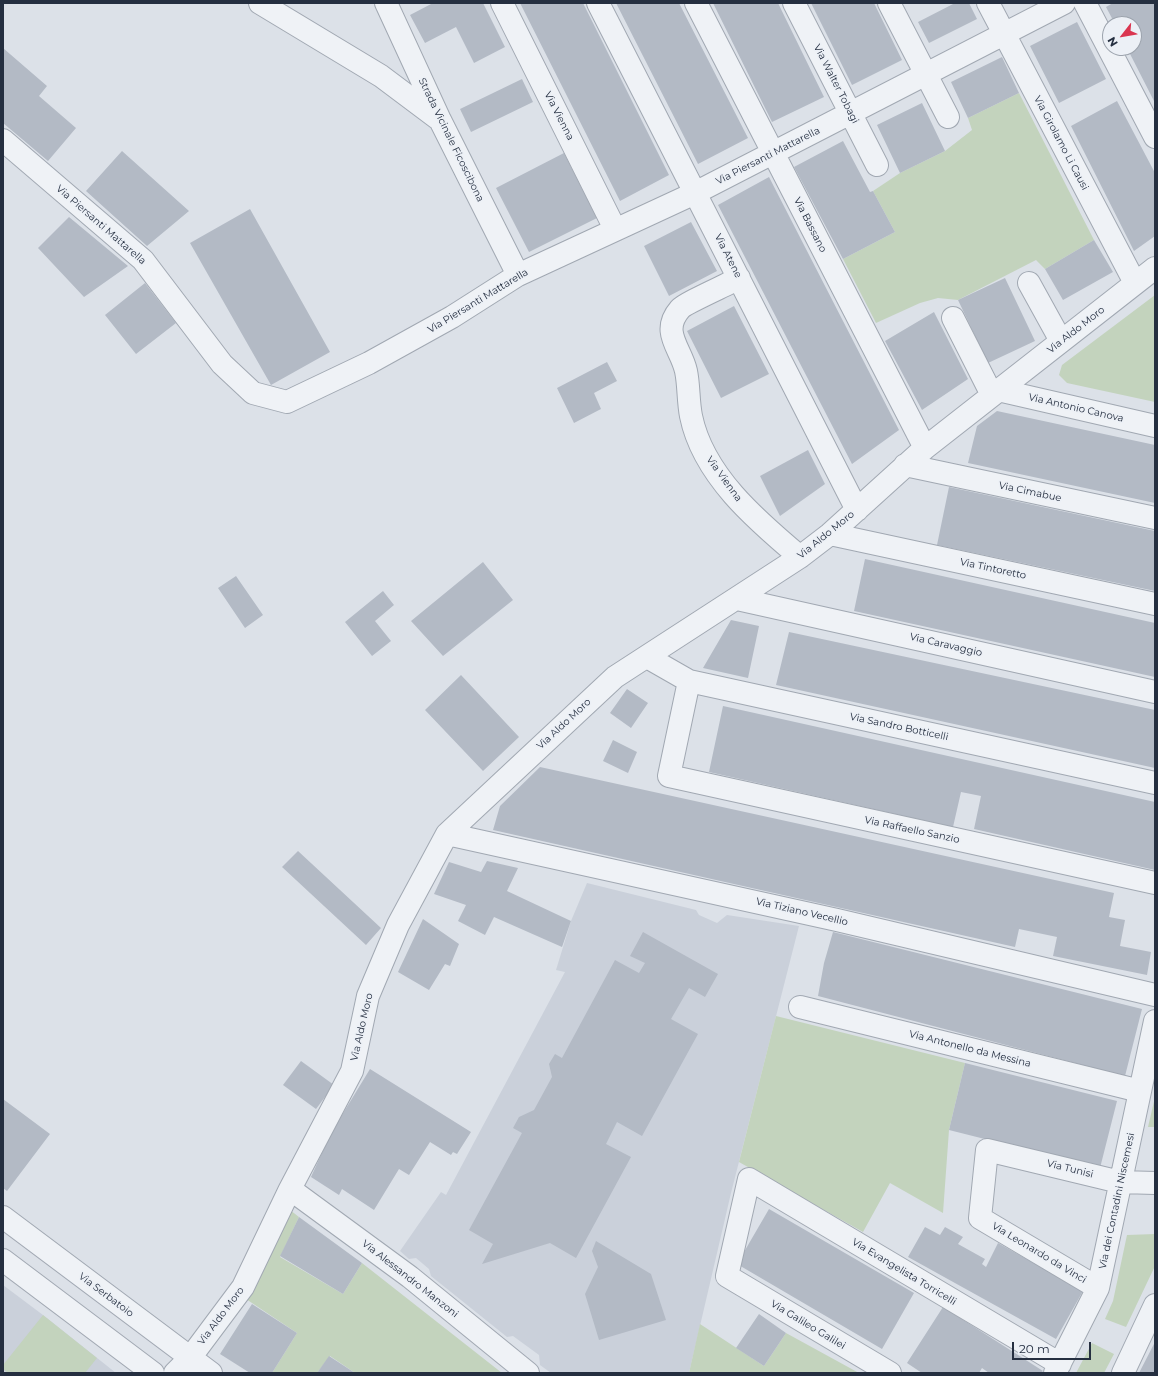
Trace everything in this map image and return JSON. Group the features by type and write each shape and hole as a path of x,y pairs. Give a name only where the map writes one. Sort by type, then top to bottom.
{"street":[{"path":"260,3 381,76 440,120"},
{"name":"Strada Vicinale Ficoscibona","path":"387,3 440,120 518,275"},
{"name":"Via Vienna","path":"502,3 615,229"},
{"name":"Via Atene","path":"598,3 857,510"},
{"name":"Via Bassano","path":"696,3 925,448"},
{"name":"Via Walter Tobagi","path":"794,3 877,165"},
{"path":"890,3 948,117"},
{"name":"Via Girolamo Li Causi","path":"988,3 1135,283"},
{"name":"Via Piersanti Mattarella","path":"3,140 143,260 222,364 253,393 287,402 369,363 452,317 518,275 615,229 695,194 1064,3"},
{"path":"1085,3 1155,137"},
{"name":"Via Aldo Moro","path":"182,1366 243,1287 290,1189 352,1071 368,996 398,925 447,834 615,677 800,557 830,534 925,448 1155,268"},
{"name":"Via Vienna","path":"739,278 680,308 673,323 671,333 686,370 691,416 704,451 722,479 741,503 800,557"},
{"path":"1029,283 1061,341"},
{"path":"953,318 995,393"},
{"name":"Via Antonio Canova","path":"995,393 1155,426"},
{"name":"Via Cimabue","path":"905,465 1155,518"},
{"name":"Via Tintoretto","path":"830,534 1155,604"},
{"name":"Via Caravaggio","path":"737,599 1155,692"},
{"name":"Via Sandro Botticelli","path":"647,657 689,681 1155,783"},
{"name":"Via Raffaello Sanzio","path":"689,681 668,776 1155,883"},
{"name":"Via Tiziano Vecellio","path":"447,834 836,920 1155,995"},
{"name":"Via Antonello da Messina","path":"800,1007 1140,1091"},
{"name":"Via dei Contadini Niscemesi","path":"1057,1369 1098,1288 1155,1021"},
{"name":"Via Tunisi","path":"980,1218 986,1150 1120,1182 1155,1183"},
{"name":"Via Galileo Galilei","path":"749,1179 727,1276 890,1373"},
{"name":"Via Evangelista Torricelli","path":"749,1179 1057,1369"},
{"name":"Via Alessandro Manzoni","path":"290,1189 410,1277 528,1373"},
{"name":"Via Serbatoio","path":"3,1217 182,1366 210,1373"},
{"name":"Via Leonardo da Vinci","path":"980,1218 1098,1288"},
{"path":"3,1260 153,1373"},
{"path":"1123,1373 1155,1305"}],"shaded area":[{"path":"587,883 696,910 699,915 717,923 727,915 799,926 731,1193 689,1373 551,1373 540,1365 539,1355 513,1336 507,1337 431,1276 429,1269 416,1258 409,1259 400,1251 441,1192 446,1195 565,972 556,970 571,921"},
{"path":"3,1285 43,1315 116,1373 3,1373"}],"green space":[{"path":"1019,93 1094,240 1045,269 1036,260 958,300 938,298 920,303 876,323 843,259 895,232 873,191 900,173 945,151 972,130 968,118"},
{"path":"1155,295 1155,402 1067,383 1059,375 1062,365"},
{"path":"776,1016 965,1063 949,1130 943,1213 890,1183 863,1232 739,1162"},
{"path":"1155,1097 1155,1127 1148,1127"},
{"path":"290,1210 299,1217 280,1257 343,1294 362,1263 502,1373 355,1373 330,1356 317,1373 272,1373 297,1333 246,1299"},
{"path":"1155,1234 1155,1266 1126,1327 1105,1319 1113,1301 1127,1235"},
{"path":"43,1315 97,1358 85,1373 8,1373 3,1369 3,1365"},
{"path":"700,1324 764,1366 786,1333 859,1373 689,1373"},
{"path":"1092,1343 1114,1354 1104,1373 1076,1373"}],"building":[{"path":"433,3 483,3 505,47 474,63 456,27 425,43 410,15"},
{"path":"520,3 583,3 669,175 620,201"},
{"path":"616,3 679,3 748,138 698,164"},
{"path":"713,3 778,3 824,97 772,122"},
{"path":"811,3 874,3 902,60 852,85"},
{"path":"955,3 969,3 977,19 929,43 918,22"},
{"path":"1113,3 1155,3 1155,103 1131,56 1142,56 1142,16 1111,16 1106,7"},
{"path":"1077,22 1106,79 1059,103 1030,46"},
{"path":"3,48 47,86 39,96 76,128 48,161 3,123"},
{"path":"1002,57 1019,93 968,118 951,82"},
{"path":"522,79 533,102 471,132 460,109"},
{"path":"1117,101 1155,173 1155,236 1134,251 1071,126"},
{"path":"922,103 945,151 900,173 877,125"},
{"path":"843,141 870,192 873,191 895,232 843,259 794,167"},
{"path":"122,151 189,211 147,246 86,191"},
{"path":"564,153 597,218 529,252 496,188"},
{"path":"769,177 899,430 852,464 718,205"},
{"path":"250,209 330,352 271,385 190,243"},
{"path":"69,217 128,266 84,297 38,248"},
{"path":"691,222 717,271 669,296 644,246"},
{"path":"1094,240 1113,272 1063,300 1045,269"},
{"path":"1005,278 1035,341 988,363 958,300"},
{"path":"145,283 176,323 136,354 105,315"},
{"path":"734,306 769,374 721,398 687,331"},
{"path":"934,312 968,379 922,410 885,341"},
{"path":"607,362 617,381 594,393 601,409 574,423 557,388"},
{"path":"997,411 1155,445 1155,503 968,463 977,426"},
{"path":"808,450 825,484 780,516 760,476"},
{"path":"949,487 1155,531 1155,591 937,545"},
{"path":"865,559 1155,623 1155,677 854,611"},
{"path":"483,562 513,600 443,656 411,621"},
{"path":"236,576 263,615 245,628 218,588"},
{"path":"383,591 394,605 375,621 391,641 372,656 345,622"},
{"path":"731,620 759,626 748,678 703,668"},
{"path":"789,632 1155,710 1155,768 776,685"},
{"path":"461,675 519,737 483,771 425,710"},
{"path":"627,689 648,703 631,728 610,713"},
{"path":"723,706 1155,802 1155,870 974,829 981,796 961,792 953,827 709,772"},
{"path":"613,740 637,752 628,773 603,761"},
{"path":"540,767 1114,893 1109,917 1125,920 1120,946 1151,952 1147,975 1053,956 1057,937 1019,929 1015,947 493,830 500,806"},
{"path":"298,851 381,928 366,945 282,867"},
{"path":"487,861 518,868 507,891 571,921 562,947 494,917 485,935 458,921 466,905 434,894 449,862 481,872"},
{"path":"423,919 459,944 450,966 445,964 429,990 398,972"},
{"path":"643,932 718,974 705,997 689,988 671,1019 698,1034 642,1136 617,1122 606,1144 631,1157 576,1258 550,1243 482,1264 493,1244 469,1230 522,1133 513,1128 519,1117 534,1110 552,1077 549,1064 555,1054 562,1058 615,960 639,973 645,963 630,956"},
{"path":"833,932 1142,1009 1125,1076 818,996 824,963"},
{"path":"301,1061 334,1085 316,1109 283,1085"},
{"path":"965,1063 1117,1101 1100,1168 949,1130"},
{"path":"370,1069 471,1132 457,1154 453,1152 451,1155 430,1142 409,1175 399,1169 374,1210 342,1189 339,1195 311,1177 331,1133"},
{"path":"3,1099 50,1134 7,1191 3,1188"},
{"path":"769,1209 914,1293 882,1349 737,1264"},
{"path":"299,1217 362,1263 343,1294 280,1256"},
{"path":"925,1227 940,1235 945,1227 963,1237 958,1244 985,1259 982,1264 986,1267 998,1243 1083,1291 1056,1339 908,1257"},
{"path":"596,1241 651,1274 666,1320 599,1340 585,1294 598,1267 592,1251"},
{"path":"252,1304 297,1333 272,1373 250,1373 220,1354"},
{"path":"943,1307 1043,1371 1041,1373 989,1373 982,1368 979,1373 922,1373 907,1363"},
{"path":"759,1314 786,1333 764,1366 736,1348"},
{"path":"1155,1342 1155,1373 1139,1373"},
{"path":"329,1356 355,1373 317,1373"}]}
